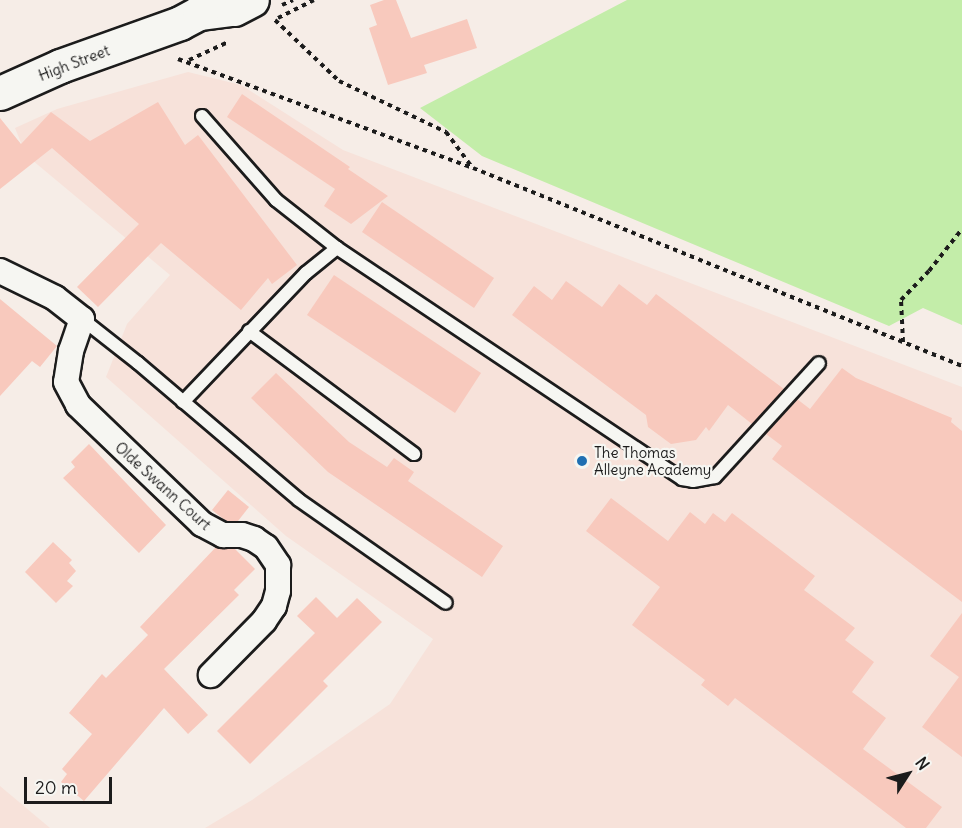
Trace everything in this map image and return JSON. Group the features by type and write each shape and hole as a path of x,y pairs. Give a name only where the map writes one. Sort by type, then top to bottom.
{"main road":[{"name":"High Street","path":"1,92 60,66 149,35 204,6 263,10"}],"street":[{"path":"0,271 55,298 82,319"},
{"name":"Olde Swann Court","path":"82,319 71,351 66,382 78,405 202,524 223,535 242,535 254,539 266,547 278,565 278,591 269,614 211,675"}],"lane":[{"path":"202,116 276,200 337,248 681,479 693,481 715,477 819,363"},
{"path":"183,402 306,273 337,248"},
{"path":"82,319 299,500 446,603"},
{"path":"249,331 414,454"}],"path":[{"path":"263,10 313,1"},
{"path":"263,10 339,81 446,132 473,168"},
{"path":"222,45 188,60 473,168 962,366"},
{"path":"903,342 901,300 928,271 962,228"}],"shaded area":[{"name":"The Thomas Alleyne Academy","path":"188,72 241,85 343,150 962,387 962,828 205,828 252,800 390,704 433,639 286,536 106,377 127,324 170,275 26,155 15,128 57,109"},
{"path":"0,786 50,828 0,828"}],"green space":[{"path":"627,0 962,0 962,325 923,308 889,326 482,156 420,108"}],"building":[{"path":"384,0 396,0 411,38 467,19 477,48 424,65 427,73 388,85 369,28 377,25 370,5"},
{"path":"242,94 350,167 348,169 388,196 351,224 324,206 335,189 227,117"},
{"path":"158,102 185,145 198,135 297,265 272,284 268,278 241,310 161,243 98,307 77,287 139,224 52,148 0,189 0,118 21,144 51,112 90,141"},
{"path":"382,202 494,278 474,308 362,232"},
{"path":"334,275 481,373 455,413 307,315"},
{"path":"566,281 602,307 619,284 647,305 656,294 784,389 752,424 728,405 709,431 706,427 696,440 671,444 648,427 646,415 512,315 534,286 552,300"},
{"path":"0,299 57,346 40,367 32,361 0,396"},
{"path":"842,368 856,378 952,418 951,422 962,431 962,602 772,459 782,446 766,434 797,399 810,409"},
{"path":"276,373 349,442 387,467 394,458 414,472 408,481 503,546 482,577 328,472 251,398"},
{"path":"89,444 166,525 139,553 63,478 75,467 71,462"},
{"path":"228,490 249,507 238,521 226,521 212,510"},
{"path":"611,498 668,541 690,512 705,524 713,513 725,522 732,513 815,576 804,590 855,628 845,640 874,662 852,692 886,718 863,749 942,807 926,828 906,828 735,698 728,706 701,685 705,680 632,625 660,587 586,531"},
{"path":"53,542 72,560 69,563 76,571 67,581 73,586 56,603 25,572"},
{"path":"216,547 235,549 255,569 234,590 239,595 164,669 208,715 188,734 164,708 84,801 61,782 67,774 62,769 92,734 69,713 102,674 106,678 148,635 140,627"},
{"path":"316,597 337,618 357,598 382,622 323,681 328,686 250,764 217,731 315,633 297,616"},
{"path":"962,613 962,757 922,727 959,677 930,656"}],"place":[{"name":"The Thomas Alleyne Academy","path":"582,461"}]}
